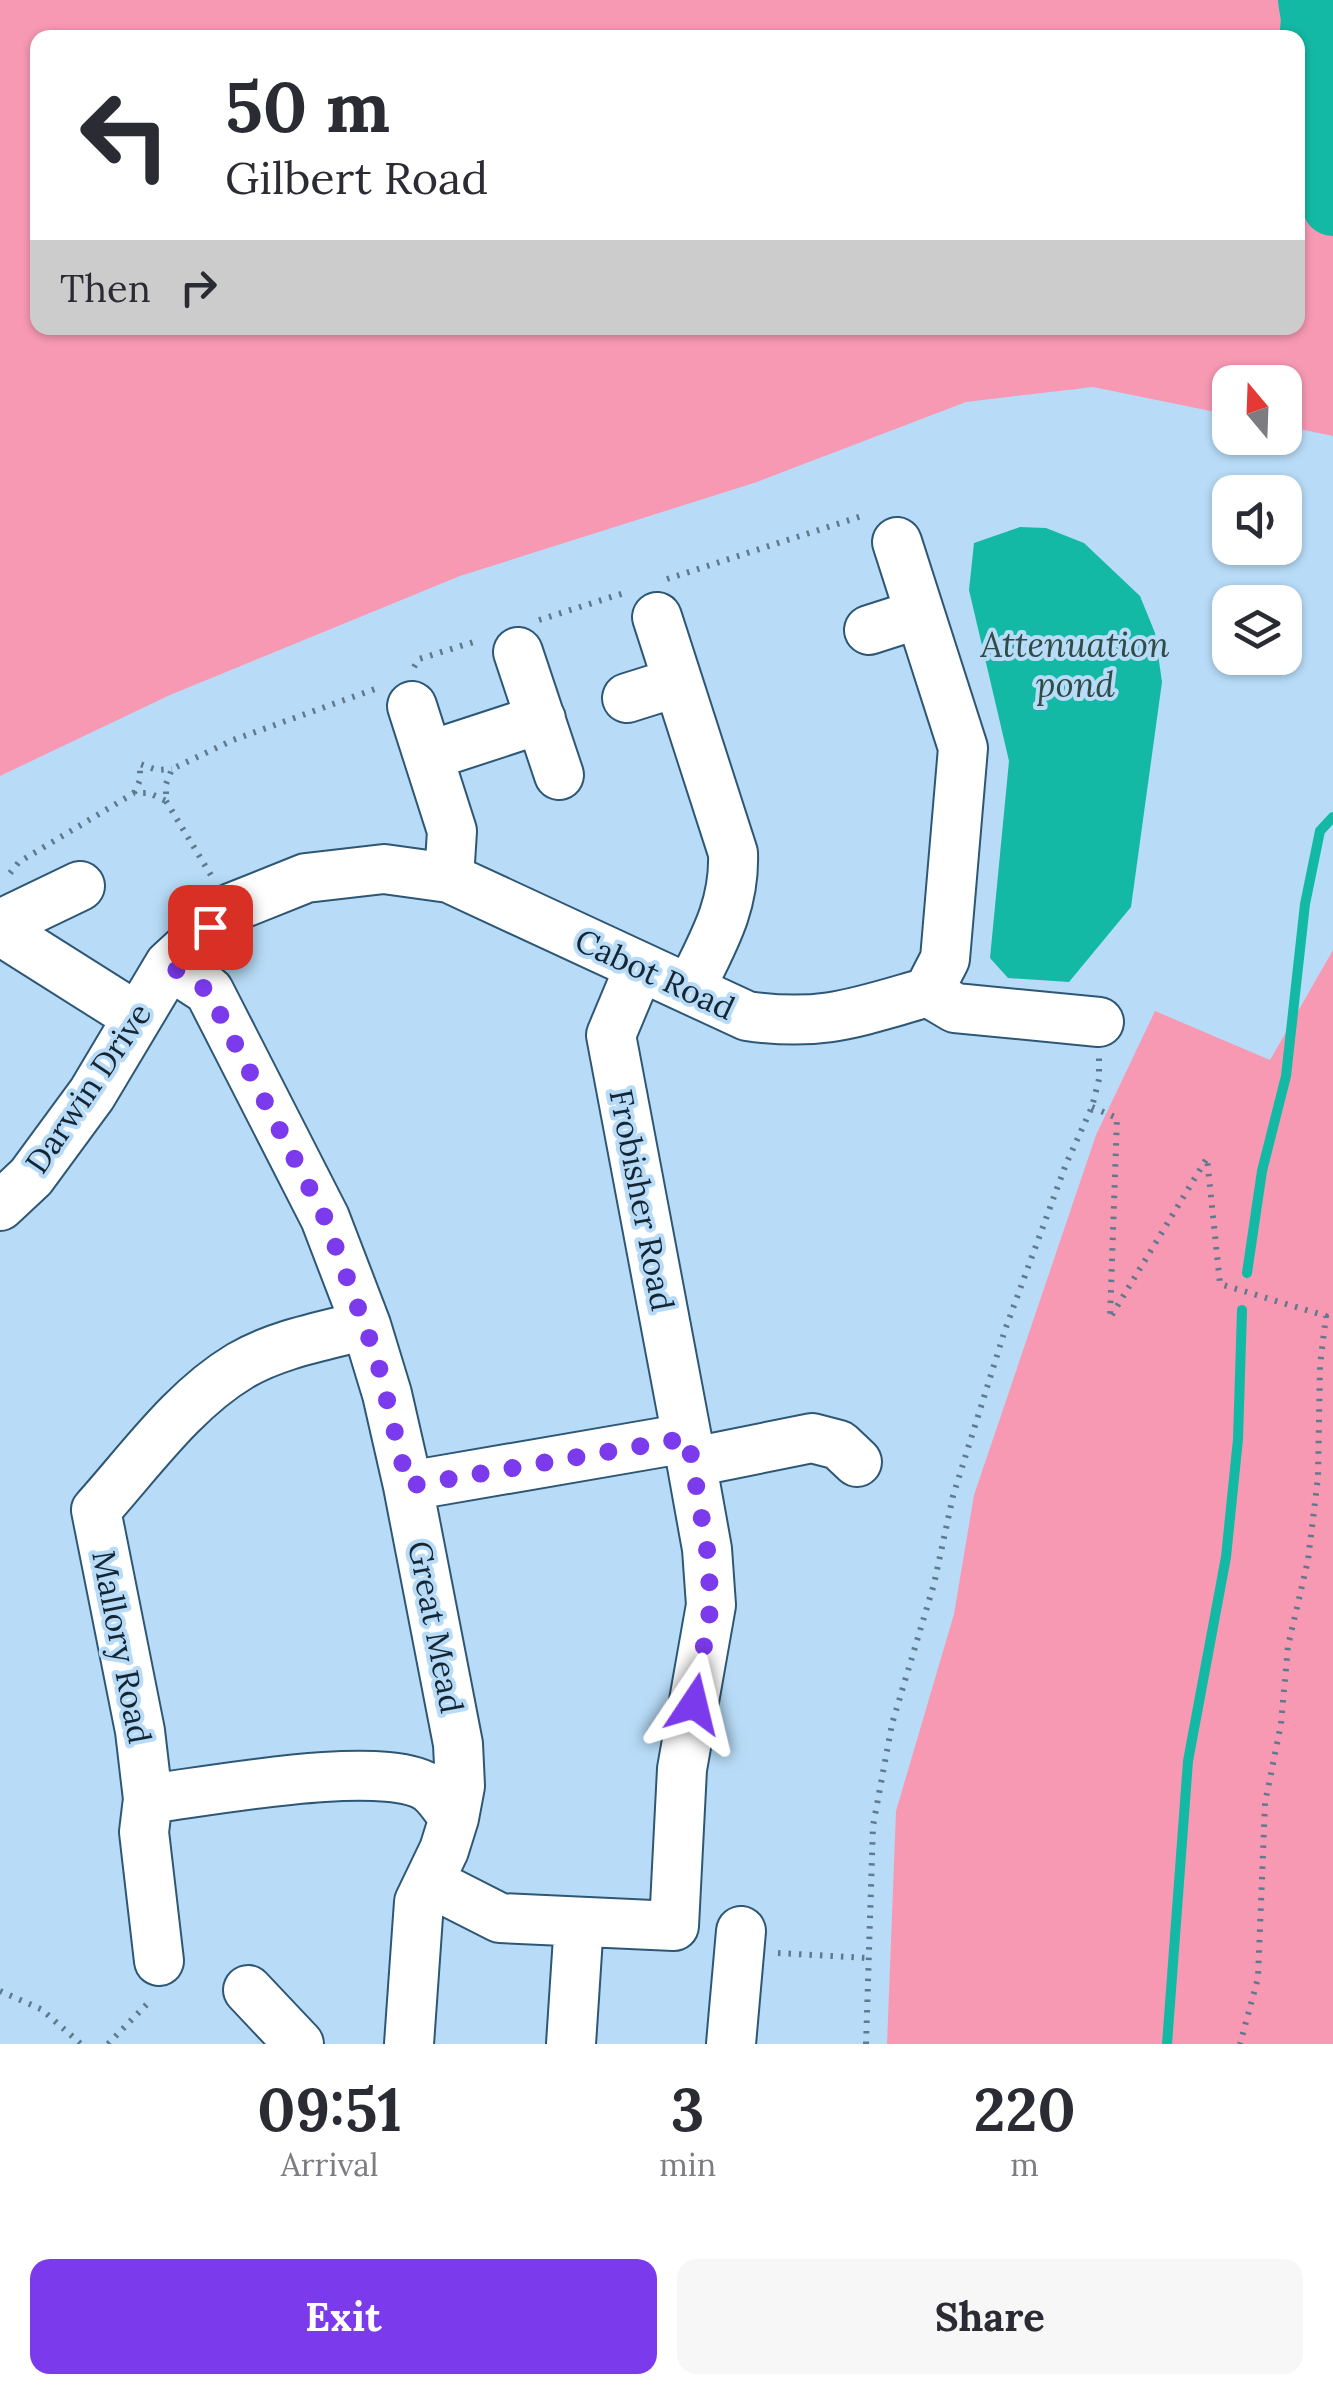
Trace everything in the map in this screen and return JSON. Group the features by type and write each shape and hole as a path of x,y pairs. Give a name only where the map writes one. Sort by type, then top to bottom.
{"street":[{"path":"897,542 962,748 945,959 928,992 955,1008 1099,1022"},
{"path":"655,595 732,853 734,882 725,916 690,989"},
{"path":"869,630 920,614"},
{"path":"515,636 559,775"},
{"path":"627,698 678,682"},
{"path":"403,689 452,831 449,878"},
{"path":"428,756 541,719"},
{"name":"Cabot Road","path":"169,965 231,908 306,878 384,870 449,878 748,1016 790,1022 831,1020 928,992"},
{"path":"80,886 5,922 14,940 137,1017"},
{"name":"Darwin Drive","path":"0,1206 31,1177 92,1094 169,965"},
{"name":"Great Mead","path":"169,965 208,991 325,1218 366,1325 408,1486 458,1744 460,1786 454,1818 419,1902 410,2044"},
{"name":"Frobisher Road","path":"640,968 611,1036 690,1450 707,1549 711,1605 682,1769 674,1926"},
{"name":"Mallory Road","path":"148,1799 140,1731 96,1510 202,1392 242,1365 285,1346 366,1325"},
{"path":"408,1486 812,1438 840,1446 857,1462"},
{"path":"158,1961 144,1832 148,1799 350,1773 391,1777 428,1788 454,1818"},
{"path":"428,1882 500,1918 750,1931 731,2044"},
{"path":"571,2044 579,1922"},
{"path":"248,1990 299,2044"}],"path":[{"path":"0,886 19,862 134,793 140,780 140,764 156,770 172,769 234,740 403,689 419,659 655,595 884,509 897,542"},
{"path":"172,769 166,784 166,801 231,908"},
{"path":"134,793 166,801"},
{"path":"866,2044 873,1826 892,1724 934,1584 953,1496 1005,1330 1066,1164 1092,1107 1099,1079 1099,1022"},
{"path":"1092,1107 1117,1118 1110,1318 1207,1158 1220,1284 1330,1317 1320,1365 1318,1476 1310,1543 1288,1646 1282,1724 1265,1803 1258,1978 1240,2044"},
{"path":"750,1931 762,1952 868,1958"},
{"path":"108,2044 148,2005 155,1993 158,1961"},
{"path":"0,1990 41,2010 82,2044"}],"shaded area":[{"path":"0,0 1333,0 1333,436 1302,430 1302,365 1212,365 1212,411 1093,387 966,402 757,482 460,576 170,695 0,776"},
{"path":"1333,950 1333,2044 887,2044 896,1811 954,1614 974,1495 1096,1135 1155,1011 1270,1060"}],"water":[{"name":"Attenuation pond","path":"1020,527 1046,528 1084,543 1140,596 1155,633 1162,682 1131,907 1069,982 1008,978 990,958 1009,761 969,590 974,543"}],"waterway":[{"path":"1305,101 1312,19 1309,0"},
{"path":"1305,130 1333,205"},
{"path":"1247,1273 1262,1171 1286,1076 1305,904 1320,831 1333,817"},
{"path":"1167,2044 1188,1761 1226,1557 1238,1439 1242,1310"}],"route":[{"path":"210,927 169,965 208,991 325,1218 377,1359 408,1486 688,1438 707,1549 711,1605 694,1704"}]}
